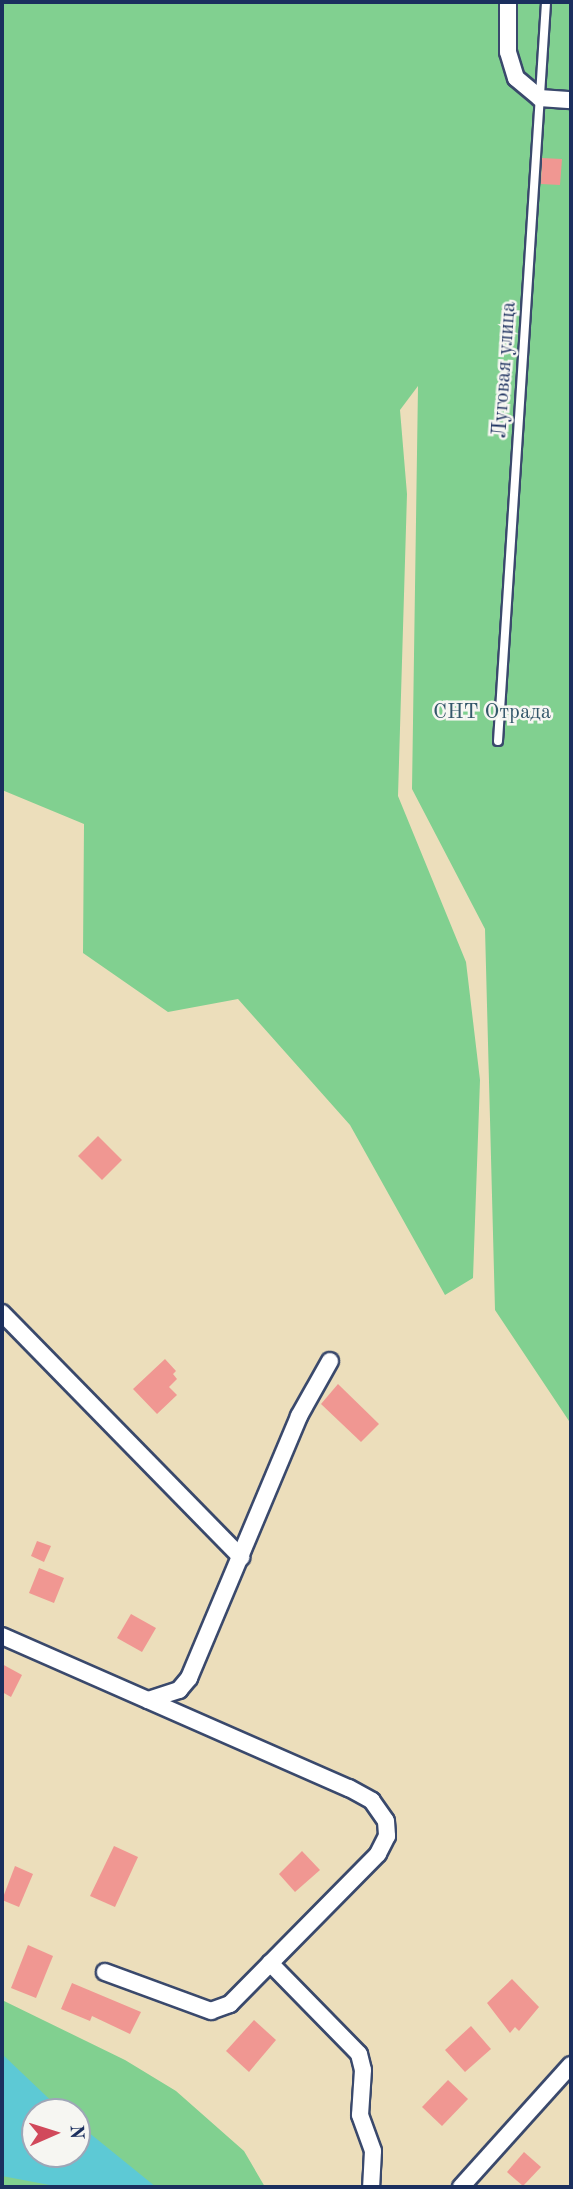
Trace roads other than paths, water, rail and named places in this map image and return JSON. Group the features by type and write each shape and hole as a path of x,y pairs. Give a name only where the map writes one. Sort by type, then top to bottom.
{"street":[{"path":"509,2 508,52 516,78 540,98 571,100"},
{"path":"2,1313 240,1557"},
{"path":"148,1700 179,1690 189,1678 299,1416 330,1361"},
{"path":"2,1636 349,1788 372,1801 386,1821 387,1836 378,1854 230,2004 211,2011 105,1972"},
{"path":"270,1963 359,2054 363,2070 360,2115 373,2151 371,2187"},
{"path":"461,2187 571,2065"}],"lane":[{"name":"Луговая улица","path":"498,741 546,2"}],"water":[{"path":"2,2054 48,2098 21,2098 21,2168 91,2168 91,2134 156,2187 60,2187 2,2176"}],"park label":[{"name":"СНТ Отрада","path":"492,713"}]}
